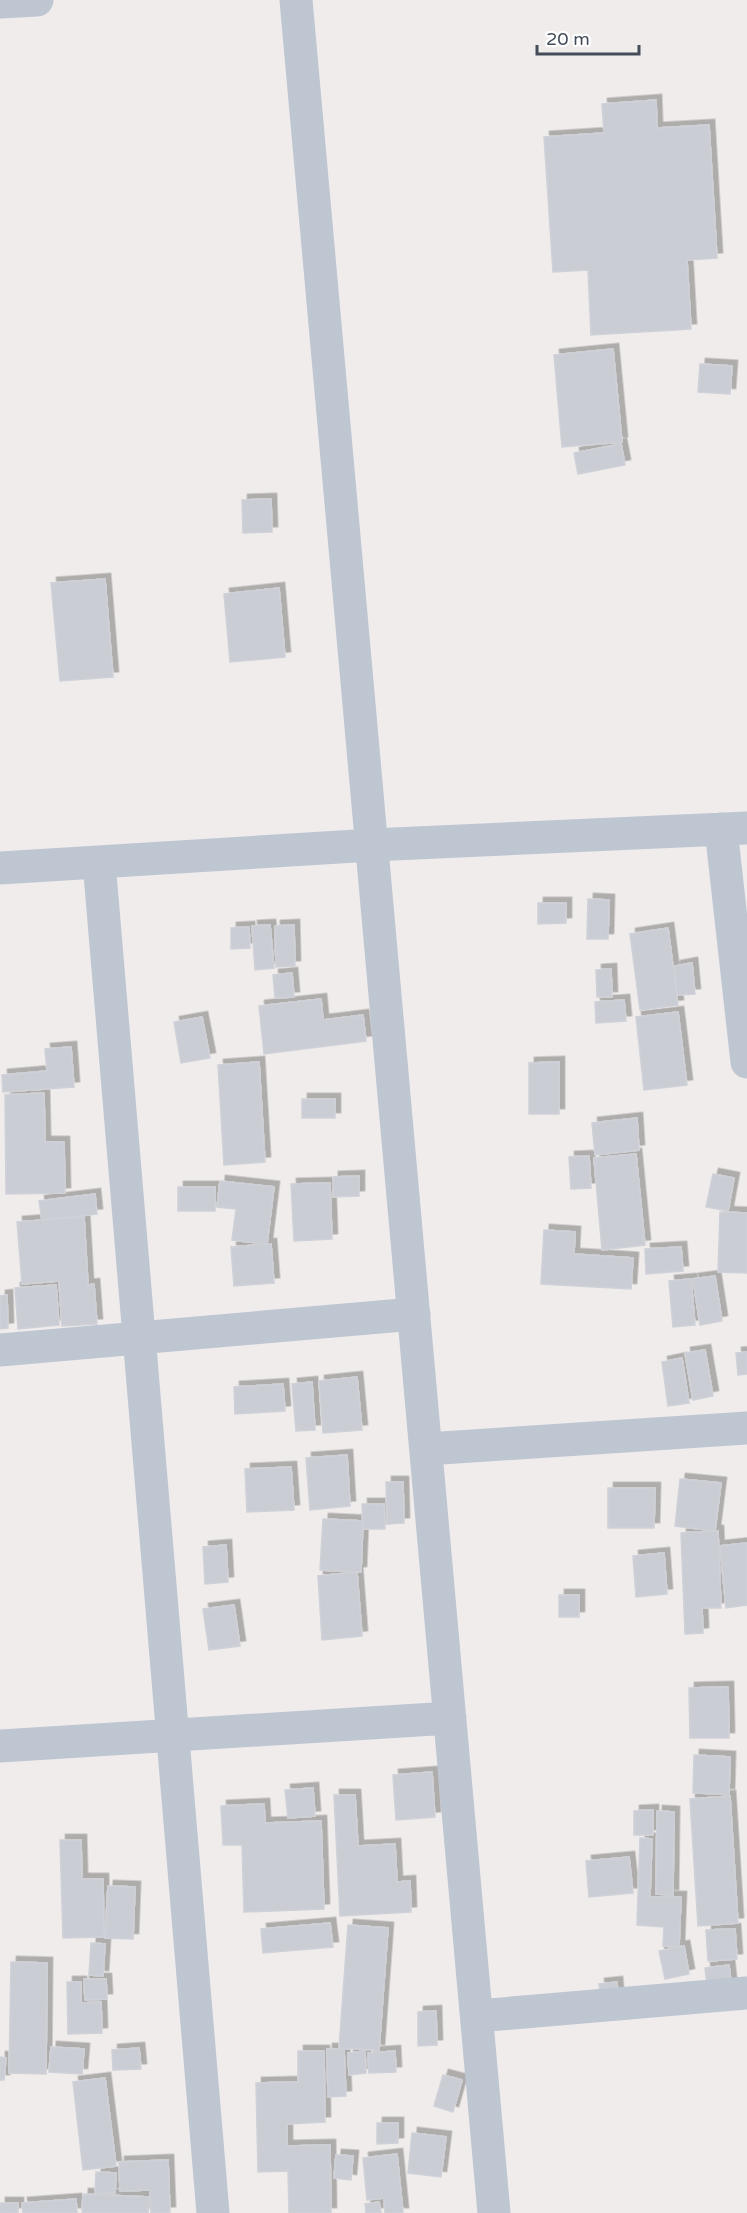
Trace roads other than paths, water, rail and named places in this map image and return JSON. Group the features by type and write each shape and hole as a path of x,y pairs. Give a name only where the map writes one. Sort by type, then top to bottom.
{"street":[{"path":"0,3 37,0"},
{"path":"296,0 494,2213"},
{"path":"0,868 372,845 734,828 747,1062"},
{"path":"99,862 213,2213"},
{"path":"0,1350 414,1314"},
{"path":"426,1449 747,1428"},
{"path":"0,1746 450,1718"},
{"path":"477,2016 747,1993"}]}
